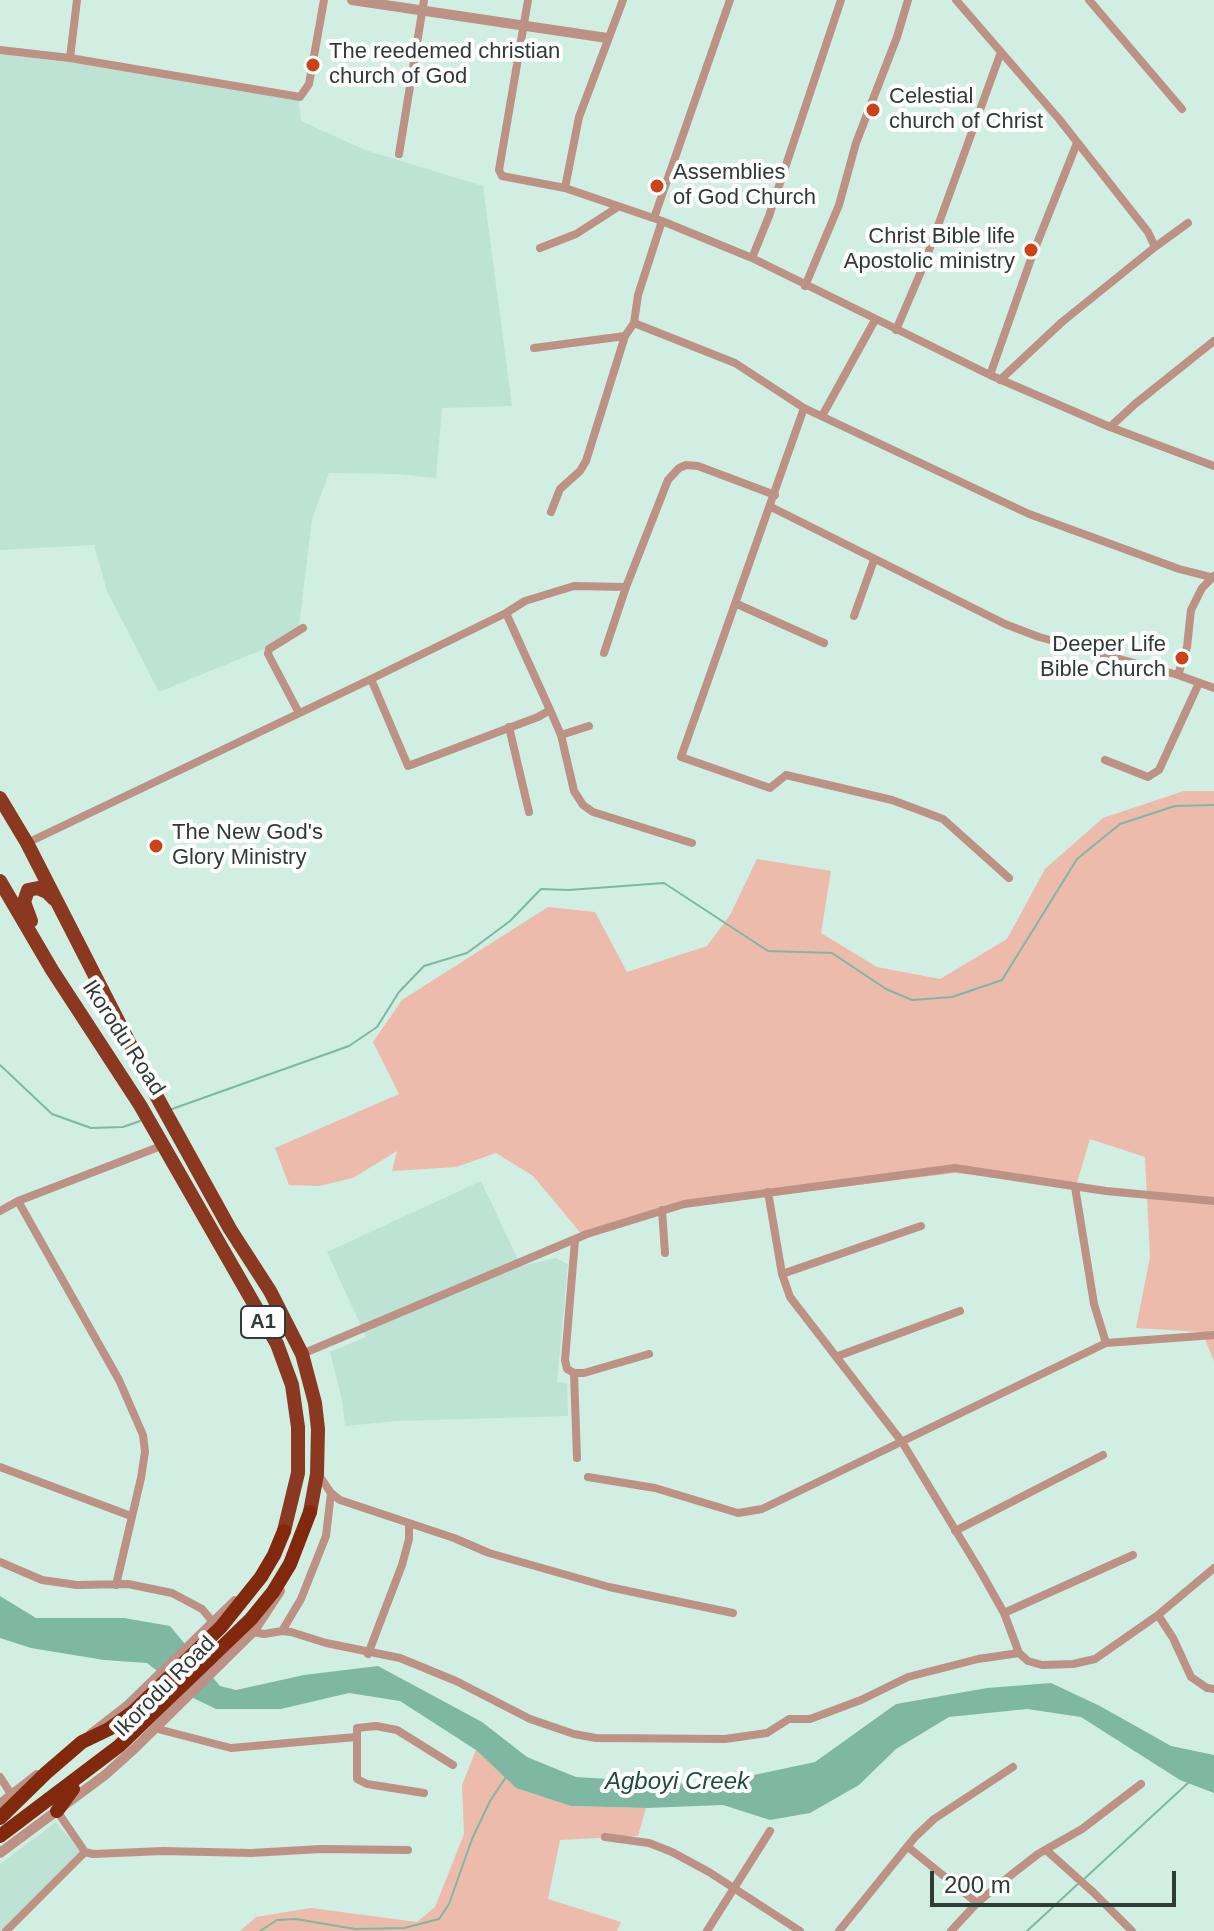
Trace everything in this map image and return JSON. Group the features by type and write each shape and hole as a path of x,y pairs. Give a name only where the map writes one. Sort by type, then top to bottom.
{"highway":[{"name":"Ikorodu Road","path":"0,798 27,843 230,1229 270,1291 302,1354 315,1403 318,1429 317,1474 310,1512 290,1564 273,1592 218,1659 171,1705 0,1836"},
{"name":"Ikorodu Road","path":"0,881 277,1344 292,1385 296,1409 298,1473 284,1531 274,1555 241,1605 154,1686 133,1712 109,1729 82,1742 0,1818"},
{"path":"52,970 29,917 25,894 38,888 57,902"},
{"path":"57,1811 80,1777"}],"street":[{"path":"70,58 77,0"},
{"path":"0,50 70,58 300,97 309,84 324,0"},
{"path":"352,0 607,38"},
{"path":"399,154 424,0"},
{"path":"528,0 499,170 502,176 565,188 658,219 752,258 1000,380 1110,427 1214,466"},
{"path":"565,188 579,117 623,0"},
{"path":"551,512 560,489 580,471 586,461 625,336 634,323 658,219 730,0"},
{"path":"752,258 773,205 841,0"},
{"path":"805,286 839,205 856,143 908,0"},
{"path":"956,0 1077,143 1148,232 1155,247"},
{"path":"1089,0 1182,109"},
{"path":"896,330 923,267 1001,52"},
{"path":"990,375 1032,256 1077,143"},
{"path":"540,248 576,234 618,207"},
{"path":"1000,380 1062,322 1188,223"},
{"path":"822,416 875,320"},
{"path":"634,323 735,363 804,408 1029,514 1179,569 1214,577"},
{"path":"534,348 625,336"},
{"path":"1110,427 1214,341"},
{"path":"804,408 681,757 770,788 786,775 892,800 943,819 1009,878"},
{"path":"604,653 668,480 679,468 698,466 775,495"},
{"path":"771,507 1005,624 1039,637 1178,675 1214,688"},
{"path":"854,616 874,560"},
{"path":"1178,675 1187,647 1191,610 1202,588 1214,577"},
{"path":"27,843 371,679 525,601 574,586 626,587"},
{"path":"737,604 824,643"},
{"path":"506,613 561,735 574,791 583,805 593,812 692,843"},
{"path":"299,713 268,654 269,649 303,628"},
{"path":"371,679 408,766 550,710"},
{"path":"1105,760 1148,777 1159,770 1199,683"},
{"path":"561,735 589,726"},
{"path":"509,727 529,812"},
{"path":"0,1211 154,1139"},
{"path":"302,1354 575,1240 684,1204 955,1168 1075,1187 1214,1201"},
{"path":"1075,1187 1094,1304 1106,1343"},
{"path":"768,1192 782,1274 790,1297 902,1442 1004,1613 1019,1653 1035,1664 1084,1662 1104,1654 1158,1615 1214,1568"},
{"path":"18,1201 119,1380 143,1435 145,1452 141,1478 116,1585"},
{"path":"662,1210 665,1253"},
{"path":"782,1274 921,1226"},
{"path":"575,1240 565,1360 567,1369 584,1373 649,1354"},
{"path":"838,1356 960,1311"},
{"path":"588,1477 655,1488 738,1513 748,1513 778,1503 1106,1343 1214,1335"},
{"path":"574,1373 577,1458"},
{"path":"955,1531 1103,1455"},
{"path":"0,1467 131,1516"},
{"path":"317,1474 340,1500 454,1538 489,1553 609,1587 733,1613"},
{"path":"282,1631 301,1599 326,1536 331,1493"},
{"name":"Ikorodu Road","path":"218,1659 253,1632 294,1565 310,1512"},
{"path":"368,1654 402,1565 409,1539 409,1525"},
{"name":"Ikorodu Road","path":"201,1641 213,1622 255,1579 284,1531"},
{"path":"1004,1613 1133,1555"},
{"path":"0,1562 42,1580 128,1584 172,1593 202,1609 213,1622"},
{"path":"1158,1615 1173,1638 1191,1677 1214,1689"},
{"path":"253,1632 282,1631 411,1662 530,1719 596,1738 725,1739 767,1733 789,1719 810,1719 861,1700 908,1677 978,1659 1019,1653"},
{"name":"Ikorodu Road","path":"0,1853 105,1775 154,1728 171,1705"},
{"path":"424,1793 360,1782 356,1775 356,1730 376,1726 397,1730 453,1765"},
{"path":"154,1728 231,1748 356,1737"},
{"name":"Ikorodu Road","path":"0,1804 82,1742"},
{"path":"839,1931 934,1819 1013,1767"},
{"path":"0,1777 11,1794"},
{"path":"951,1931 977,1903 1141,1784"},
{"path":"57,1811 85,1852"},
{"path":"707,1931 770,1831"},
{"path":"605,1837 634,1840 672,1852 800,1931"},
{"path":"908,1847 977,1903"},
{"path":"6,1931 85,1852 408,1850"},
{"path":"1046,1850 1132,1931"}],"shaded area":[{"path":"0,51 108,65 299,101 301,121 365,150 483,186 512,406 442,408 436,478 329,473 312,519 298,635 159,692 107,591 94,545 0,550"},
{"path":"1184,791 1214,791 1214,1361 1202,1332 1136,1328 1150,1257 1145,1157 1090,1139 1076,1186 955,1173 671,1208 584,1237 533,1176 496,1153 456,1167 392,1171 397,1151 353,1178 319,1186 289,1185 275,1148 399,1094 373,1042 402,1000 548,907 595,912 627,972 707,946 730,915 757,859 831,871 821,933 877,967 940,979 1007,939 1045,869 1103,818"},
{"path":"481,1181 521,1266 556,1258 568,1264 557,1382 567,1383 568,1416 397,1421 345,1426 330,1352 366,1337 327,1252"},
{"path":"0,1596 36,1618 124,1618 170,1626 220,1686 236,1690 304,1675 378,1666 482,1722 527,1757 576,1777 707,1785 815,1762 896,1704 987,1688 1051,1683 1100,1706 1171,1746 1214,1755 1214,1793 1180,1780 1081,1717 1027,1709 949,1717 896,1749 859,1785 810,1813 770,1820 723,1805 646,1808 571,1806 516,1788 476,1750 400,1701 349,1693 281,1709 216,1709 189,1696 147,1663 104,1660 31,1648 0,1638"},
{"path":"476,1750 516,1788 572,1806 646,1808 638,1836 560,1840 548,1899 621,1922 617,1931 240,1931 256,1917 311,1908 417,1922 435,1907 464,1834 462,1785"},
{"path":"56,1822 84,1856 10,1931 0,1931 0,1864"}],"waterway":[{"path":"172,1109 349,1046 377,1027 399,992 424,966 467,953 510,921 541,889 664,883 768,951 832,953 886,989 912,1000 952,997 1002,980 1077,859 1120,824 1175,806 1214,805"},
{"path":"0,1065 52,1114 91,1128 123,1127 140,1121"},
{"path":"260,1931 277,1920 296,1919 355,1929 404,1928 439,1919 449,1904 472,1839 490,1801 506,1777"},
{"path":"1084,1879 1188,1783"},
{"path":"1027,1931 1079,1883"}],"place":[{"name":"The reedemed christian church of God","path":"313,65"},
{"name":"Celestial church of Christ","path":"873,110"},
{"name":"Assemblies of God Church","path":"657,186"},
{"name":"Christ Bible life Apostolic ministry","path":"1031,250"},
{"name":"Deeper Life Bible Church","path":"1182,658"},
{"name":"The New God's Glory Ministry","path":"156,846"}],"water label":[{"name":"Agboyi Creek","path":"677,1782"}]}
